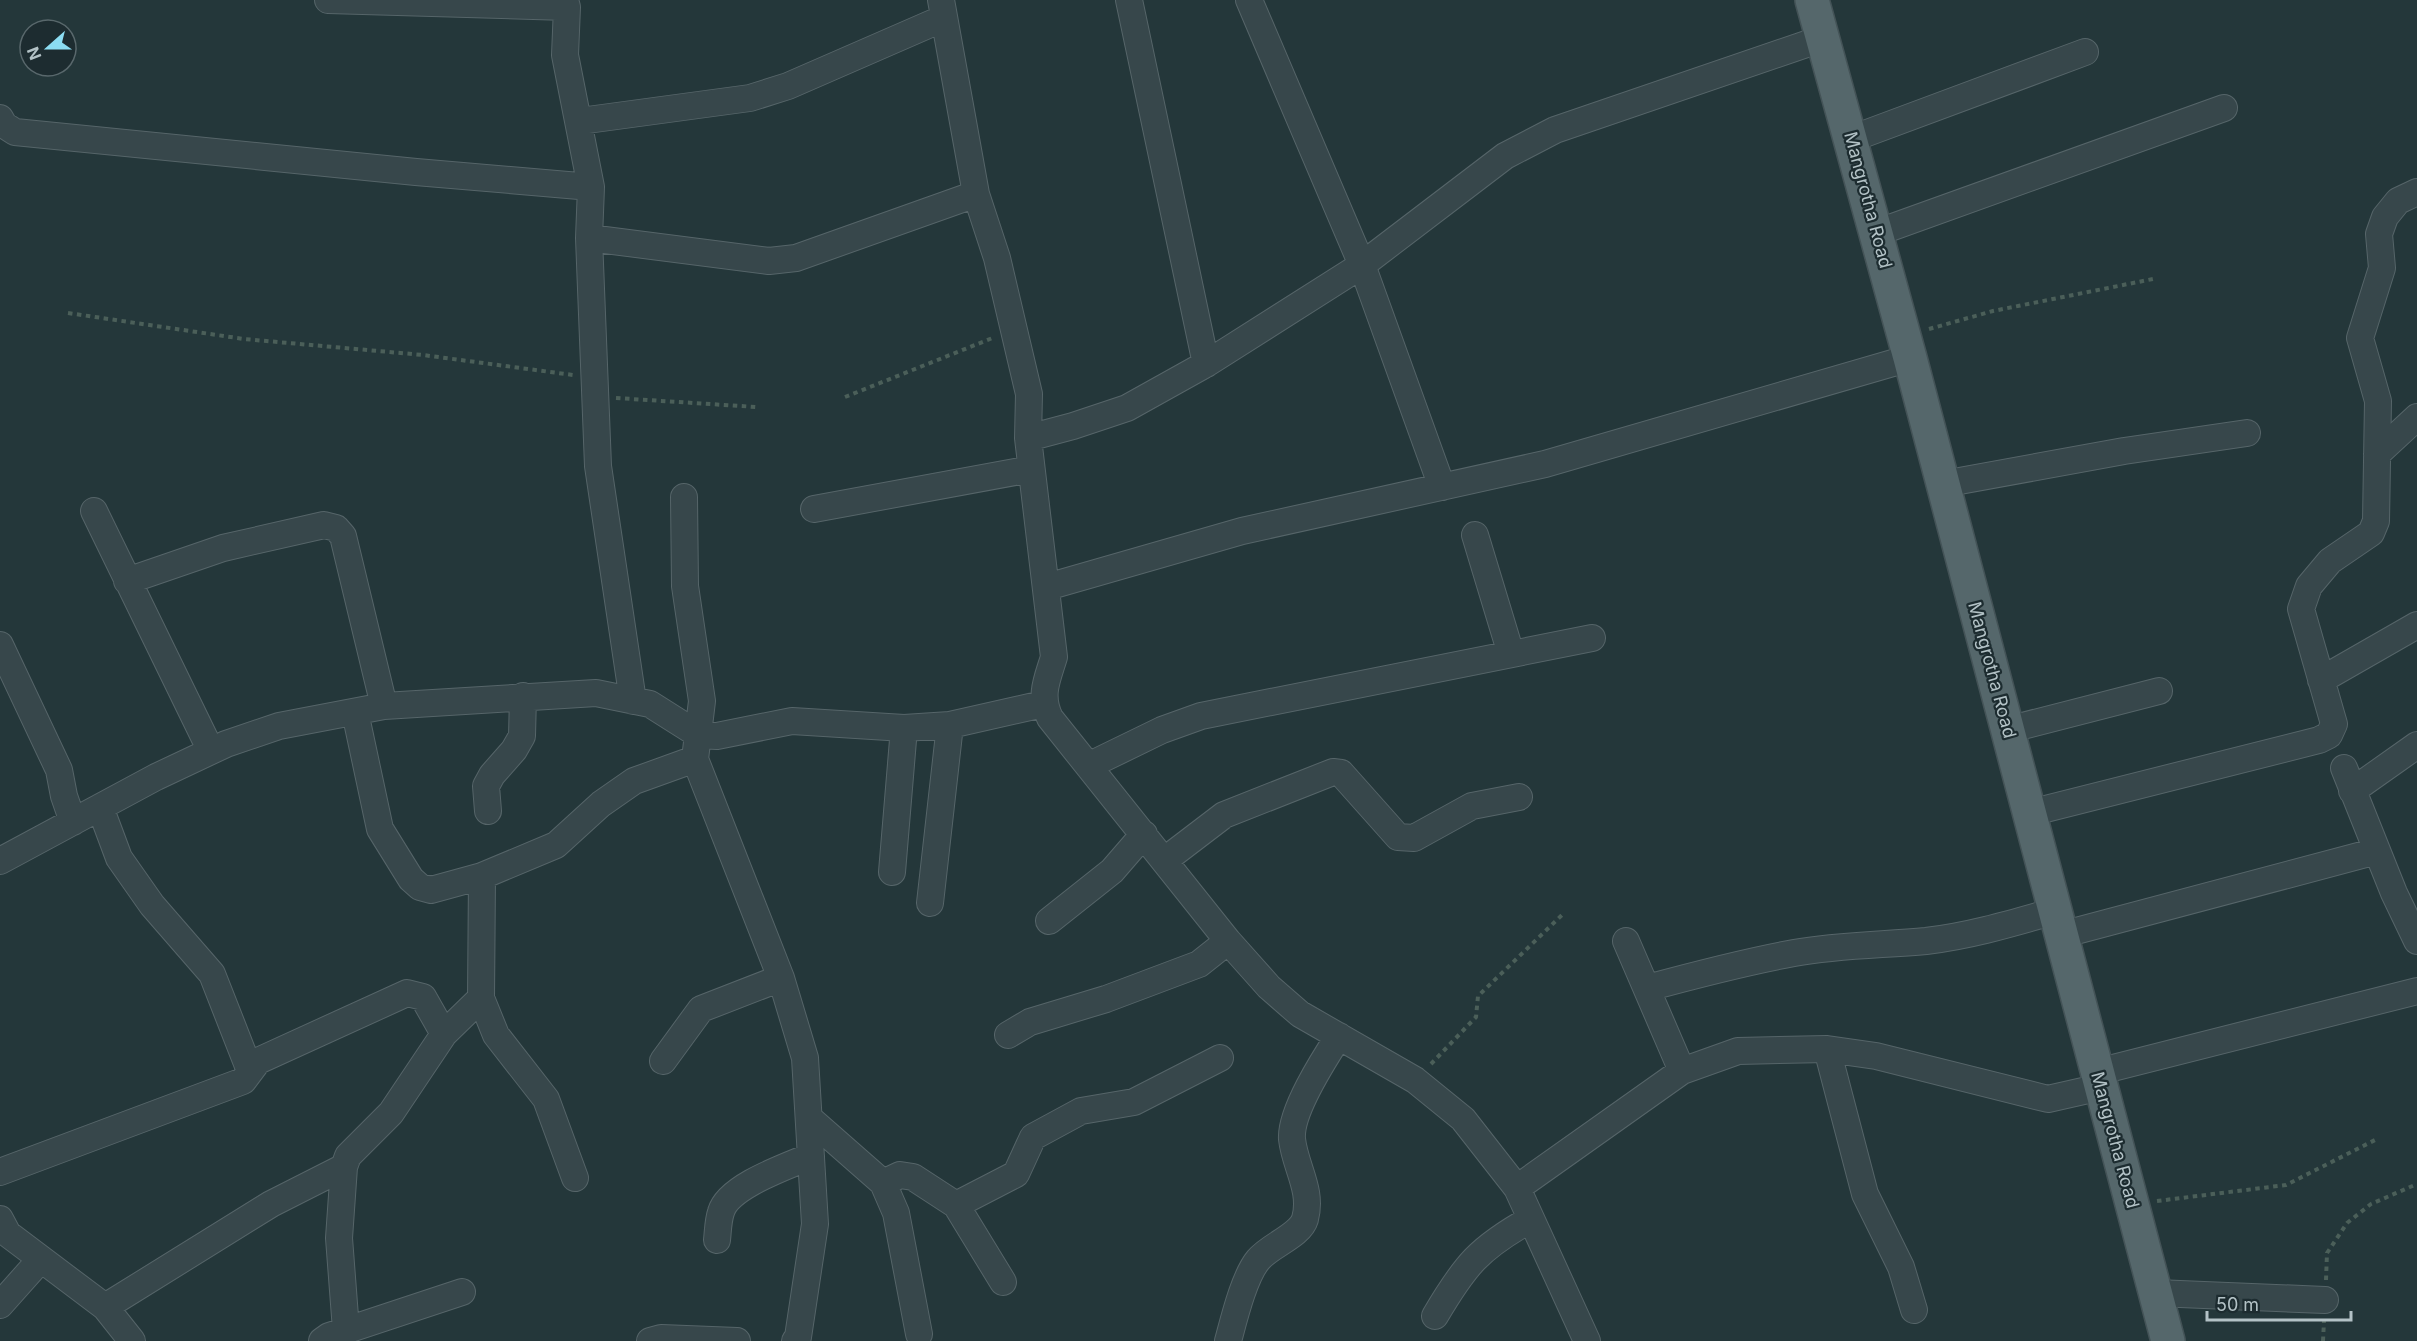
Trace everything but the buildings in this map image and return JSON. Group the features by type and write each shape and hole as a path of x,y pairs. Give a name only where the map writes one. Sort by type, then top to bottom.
{"main road":[{"name":"Mangrotha Road","path":"1812,0 1907,347 2168,1341"}],"street":[{"path":"328,0 566,3 565,55 580,121 591,187 589,238 602,504 633,701"},
{"path":"1130,0 1206,364"},
{"path":"1249,0 1362,265 1442,487"},
{"path":"580,121 750,98 788,87 943,9 976,194 997,258 1029,394 1028,438 1054,657 1043,704 1050,718 1090,765 1228,941 1269,987 1300,1014 1415,1080 1463,1119 1517,1188 1587,1341"},
{"path":"1028,438 1127,408 1206,364 1362,265 1505,156 1556,130 1824,38"},
{"path":"1851,139 2085,52"},
{"path":"1876,233 2224,108"},
{"path":"0,118 4,125 15,132 591,187"},
{"path":"2030,813 2319,740 2329,735 2334,724 2301,609 2309,586 2330,561 2371,533 2376,521 2378,401 2360,338 2382,268 2379,234 2385,217 2397,201 2417,192"},
{"path":"589,238 769,261 796,258 976,194"},
{"path":"1047,586 1242,531 1545,464 1907,347"},
{"path":"2377,454 2417,417"},
{"path":"1943,484 2124,451 2247,433"},
{"path":"814,509 1031,469"},
{"path":"684,497 685,586 702,701 697,747 781,978 805,1058 815,1224 798,1337 795,1341"},
{"path":"94,511 127,581 169,660 211,751"},
{"path":"127,581 223,548 324,525 336,528 343,537 384,706"},
{"path":"1476,535 1511,654"},
{"path":"2321,680 2417,625"},
{"path":"1090,765 1133,743 1202,716 1592,638"},
{"path":"0,645 59,770 64,796 73,822"},
{"path":"2007,730 2159,691"},
{"path":"0,861 211,751 279,726 384,706 596,693 650,704 697,747"},
{"path":"488,811 486,786 522,736 523,696"},
{"path":"355,712 380,829 411,879 420,887 431,890 482,876 555,845 602,804 634,781 717,736 792,721 904,728 950,725 1043,704"},
{"path":"930,903 950,725"},
{"path":"892,872 904,728"},
{"path":"2417,746 2348,780 2417,941"},
{"path":"1165,860 1224,815 1333,772 1341,773 1398,837 1407,839 1414,838 1472,806 1520,797"},
{"path":"100,807 119,858 152,905 212,974 250,1071"},
{"path":"1049,921 1112,871 1144,834"},
{"path":"1647,988 1716,969 1795,953 1864,943 1926,941 1990,929 2058,923 2377,851"},
{"path":"482,876 481,998 496,1035 546,1099 575,1178"},
{"path":"1008,1035 1030,1022 1106,999 1199,964 1228,941"},
{"path":"1626,941 1682,1071"},
{"path":"663,1061 701,1009 781,978"},
{"path":"1517,1188 1682,1071 1738,1051 1827,1049 1906,1062 1971,1082 2048,1099 2099,1080 2417,991"},
{"path":"0,1172 243,1080 258,1061 407,993 423,997 444,1034"},
{"path":"346,1330 339,1238 344,1167 348,1156 391,1113 444,1034 481,998"},
{"path":"1228,1341 1236,1310 1257,1261 1276,1243 1299,1230 1304,1221 1307,1203 1304,1180 1292,1139 1292,1126 1317,1070 1339,1036"},
{"path":"1827,1049 1865,1194 1901,1267 1914,1310"},
{"path":"956,1205 1016,1174 1033,1137 1081,1111 1134,1102 1220,1058"},
{"path":"809,1118 883,1183 896,1214 919,1334"},
{"path":"717,1240 721,1210 730,1197 762,1177 811,1156"},
{"path":"105,1307 271,1204 344,1167"},
{"path":"883,1183 900,1175 913,1177 956,1205 1003,1282"},
{"path":"0,1219 8,1234 105,1307 132,1341"},
{"path":"1436,1316 1460,1274 1478,1254 1500,1236 1531,1219"},
{"path":"0,1305 41,1259"},
{"path":"322,1341 346,1330 462,1292"},
{"path":"2156,1293 2325,1300"},
{"path":"650,1341 661,1338 737,1341"}],"path":[{"path":"1907,347 1993,311 2153,279"},
{"path":"68,313 244,339 423,355 595,387 756,406"},
{"path":"845,397 1014,329"},
{"path":"1415,1080 1476,1017 1478,996 1564,914"},
{"path":"2132,1204 2286,1185 2375,1140"},
{"path":"2323,1341 2327,1253 2347,1223 2371,1204 2417,1184"}]}
